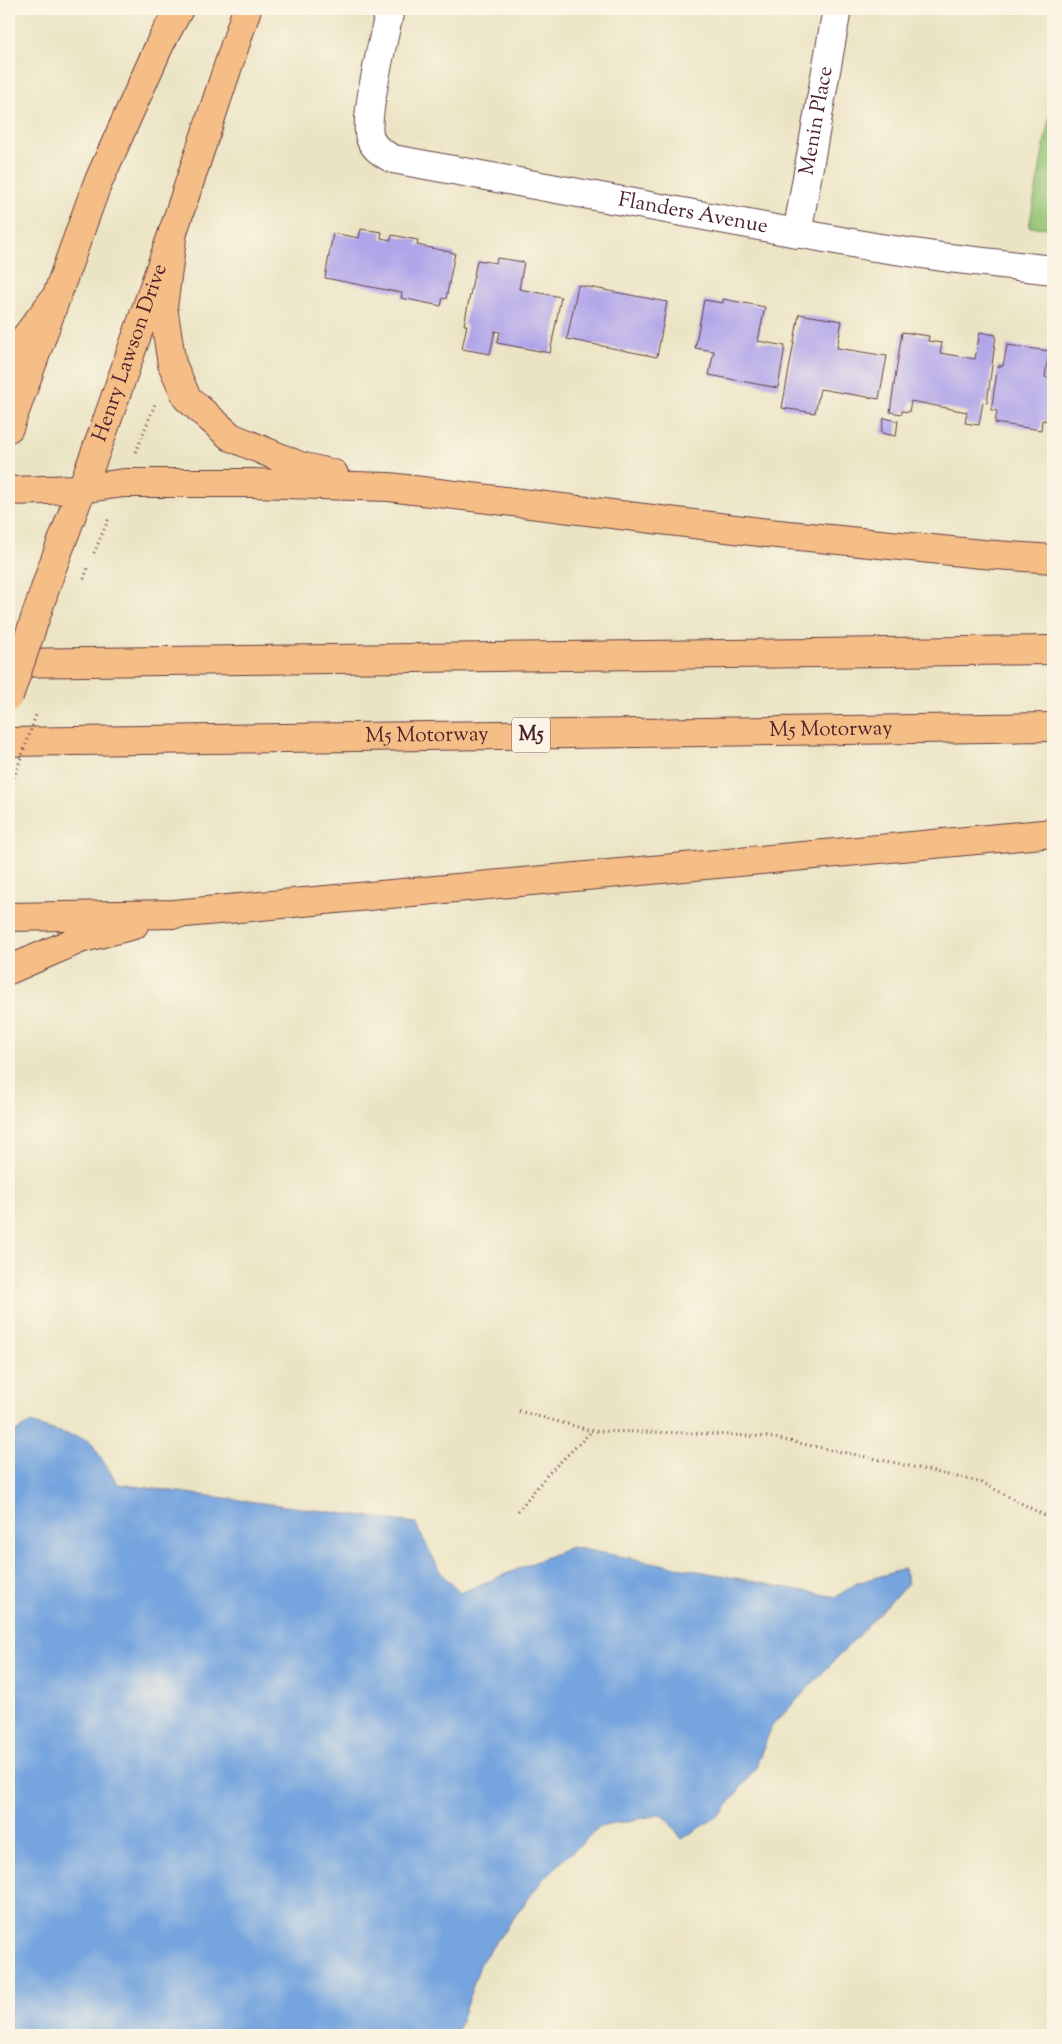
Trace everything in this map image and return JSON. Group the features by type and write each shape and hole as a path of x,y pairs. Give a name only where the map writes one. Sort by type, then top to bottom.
{"main road":[{"path":"9,428 96,187 160,44 179,9"},
{"name":"Henry Lawson Drive","path":"9,696 52,568 80,489 103,432 173,232 247,9"},
{"path":"173,232 163,307 172,364 187,398 232,437 300,466 389,487"},
{"path":"9,359 55,298"},
{"path":"9,491 80,489 124,483 251,483 389,487 768,533 1053,559"},
{"path":"9,663 1053,650"},
{"name":"M5 Motorway","path":"9,742 1053,728"},
{"path":"9,917 174,914 1053,833"},
{"path":"9,970 80,939 174,914"}],"street":[{"name":"Flanders Avenue","path":"390,9 370,108 370,138 378,150 393,159 797,234 949,258 1053,270"},
{"name":"Menin Place","path":"797,234 836,9"}],"path":[{"path":"133,459 156,400"},
{"path":"88,568 110,515"},
{"path":"519,1411 593,1431 691,1433 769,1438 983,1483 1053,1520"},
{"path":"518,1511 547,1475 593,1431"}],"green space":[{"path":"1053,96 1053,228 1029,227"}],"water":[{"path":"30,1423 90,1441 118,1484 415,1523 441,1573 460,1593 571,1547 836,1597 857,1583 904,1569 908,1583 772,1726 755,1769 720,1815 682,1839 663,1814 599,1827 543,1879 481,1962 456,2035 9,2035 9,1436"}],"building":[{"path":"361,229 382,232 381,238 391,240 392,235 418,240 417,245 455,253 446,299 443,298 441,306 401,298 402,293 325,278 333,233 359,238"},
{"path":"497,258 524,262 519,289 561,297 550,353 497,343 500,332 495,331 490,354 462,349 467,325 464,325 477,260 496,263"},
{"path":"578,285 667,302 657,357 567,339"},
{"path":"723,299 765,307 758,341 785,346 778,388 709,375 714,351 695,348 704,300 723,303"},
{"path":"799,314 842,321 837,348 887,356 879,399 820,389 815,413 782,408"},
{"path":"902,332 929,336 928,341 942,343 940,353 975,359 980,332 996,335 987,403 983,402 979,425 965,423 967,412 911,401 909,412 902,411 902,414 890,412"},
{"path":"1007,345 1049,351 1045,377 1053,379 1053,422 1042,420 1041,430 995,423 997,411 991,410 998,366 1003,366"},
{"path":"884,418 898,421 896,436 881,433"}]}
